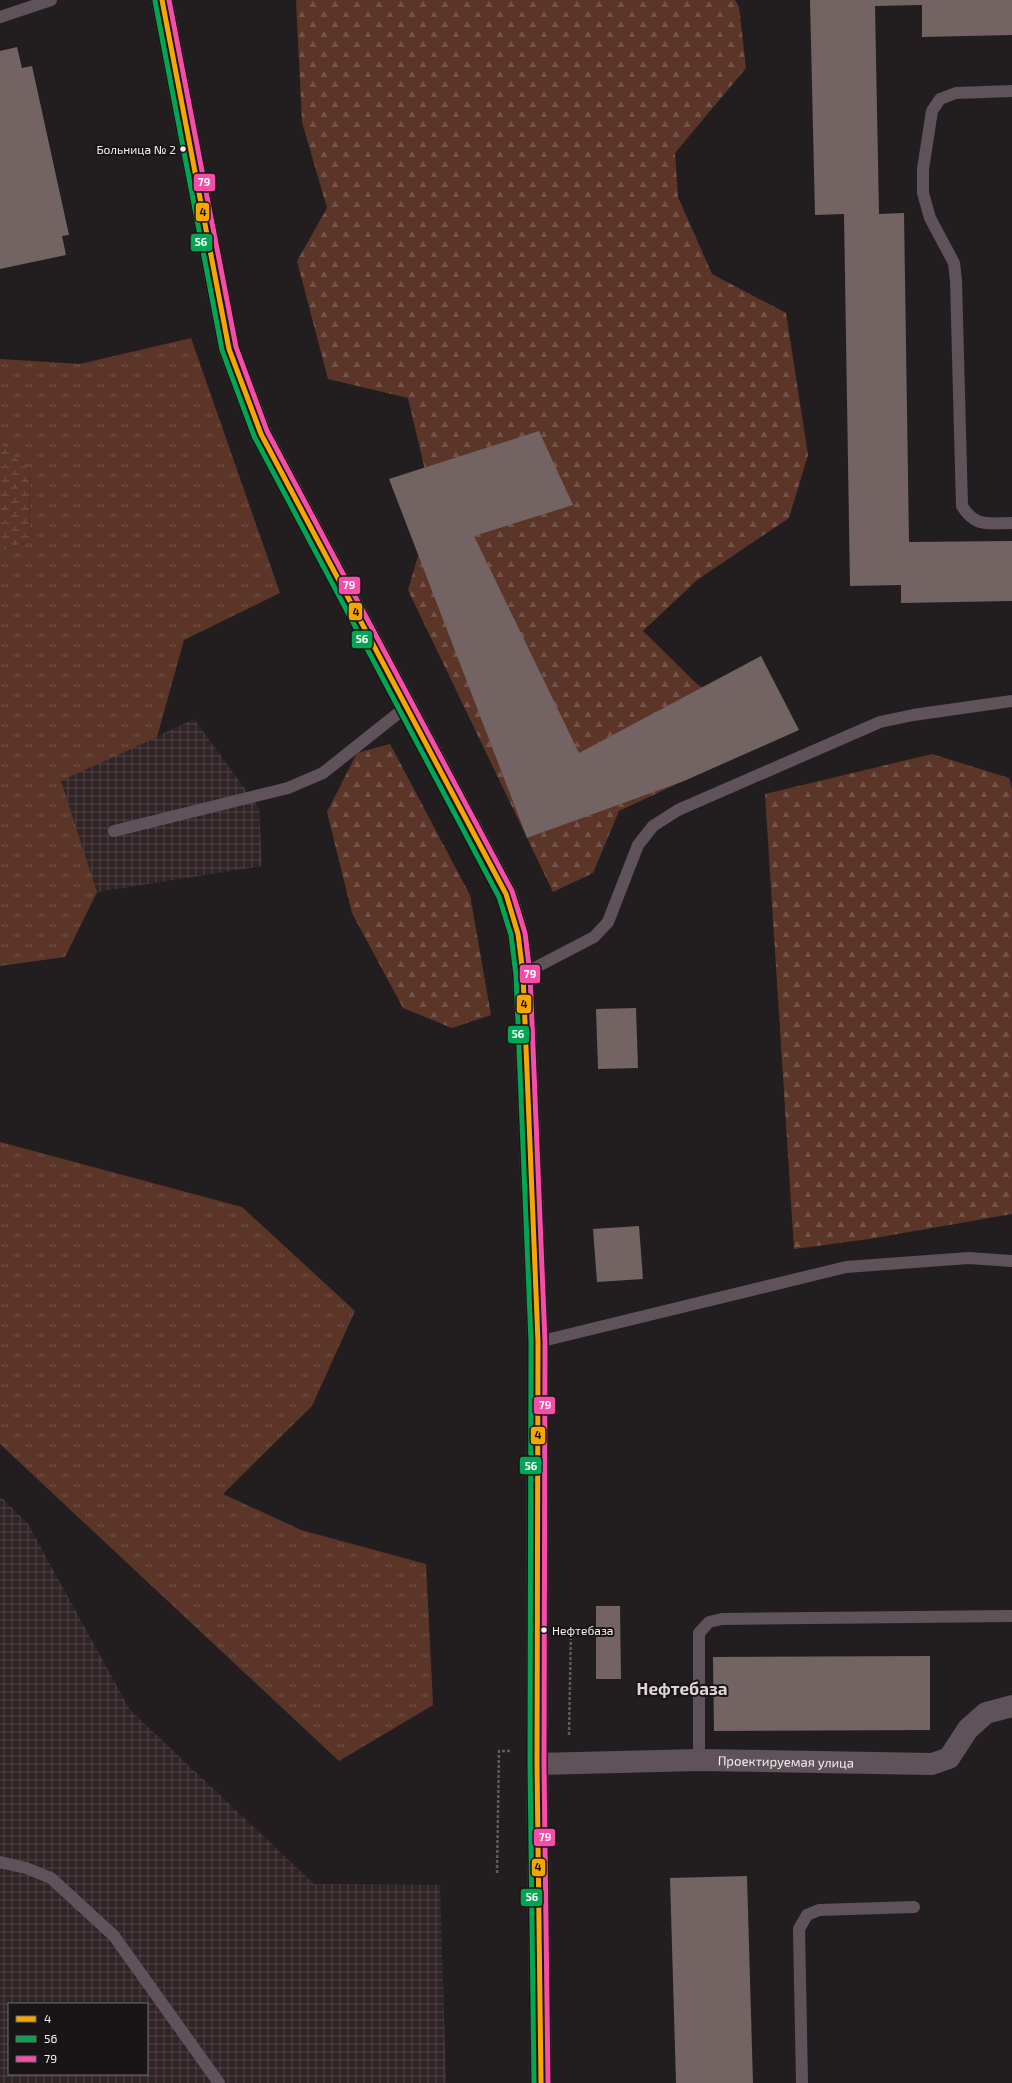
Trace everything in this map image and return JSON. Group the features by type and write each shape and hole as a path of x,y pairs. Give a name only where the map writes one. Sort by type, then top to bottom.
{"street":[{"path":"162,0 229,349 261,434 506,894 518,934 523,974 538,1342 537,1764 541,2083"},
{"name":"Проектируемая улица","path":"537,1764 699,1760 932,1764 949,1758 968,1729 986,1713 1012,1706"}],"lane":[{"path":"0,17 51,0"},
{"path":"1012,91 956,93 940,100 932,111 923,169 923,193 930,218 954,263 956,281 962,506 969,517 982,524 1012,523"},
{"path":"523,974 594,937 599,932 608,922 638,845 653,826 678,810 880,722 913,715 1012,701"},
{"path":"114,831 307,782 323,773 406,707"},
{"path":"538,1342 846,1267 969,1258 1012,1261"},
{"path":"699,1760 699,1633 710,1622 722,1619 1012,1616"},
{"path":"0,1862 26,1868 51,1878 114,1936 219,2083"},
{"path":"802,2083 799,1928 807,1915 819,1910 914,1907"}],"shaded area":[{"path":"194,719 259,808 262,866 97,892 61,781"},
{"path":"0,1496 28,1524 130,1710 314,1884 440,1885 446,2083 0,2083"}],"green space":[{"path":"296,0 735,0 739,7 746,68 675,153 678,197 712,274 786,313 808,455 789,518 697,580 643,631 697,684 748,715 726,761 619,811 593,873 553,892 408,590 433,504 408,398 328,379 297,261 327,208 302,122"},
{"path":"191,338 280,593 184,640 157,737 61,781 97,892 65,957 0,966 0,552 29,541 30,470 0,444 0,359 80,364"},
{"path":"0,444 30,470 29,541 0,552"},
{"path":"390,744 470,895 491,1015 452,1028 403,1008 352,913 327,812 357,753"},
{"path":"932,754 1009,778 1012,789 1012,1214 869,1239 794,1249 765,794"},
{"path":"0,1142 242,1207 355,1311 312,1406 223,1494 301,1530 426,1564 433,1705 339,1761 0,1444"}],"building":[{"path":"810,0 1012,0 1012,35 922,37 922,5 875,6 879,214 904,213 909,542 1012,541 1012,601 901,603 901,585 850,586 844,214 815,215"},
{"path":"17,47 22,68 32,66 69,235 62,236 66,255 0,269 0,51"},
{"path":"539,431 573,505 474,536 579,753 761,656 799,730 684,781 527,838 389,479"},
{"path":"636,1008 638,1068 598,1069 596,1009"},
{"path":"639,1226 643,1279 597,1282 593,1229"},
{"path":"596,1606 620,1606 621,1679 596,1679"},
{"path":"930,1656 930,1730 714,1731 713,1657"},
{"path":"747,1876 753,2083 676,2083 670,1878"}],"transit line":[{"name":"4","path":"162,0 229,349 261,434 506,894 518,934 523,974 538,1342 537,1764 541,2083"},
{"name":"79","path":"169,0 236,347 267,431 512,891 525,933 530,974 545,1342 544,1764 548,2083"},
{"name":"56","path":"155,1 222,350 254,436 499,897 511,935 516,975 531,1342 530,1764 534,2083"}],"place":[{"name":"Больница № 2","path":"183,149"},
{"name":"Нефтебаза","path":"544,1630"}],"district":[{"name":"Нефтебаза","path":"682,1689"}]}
